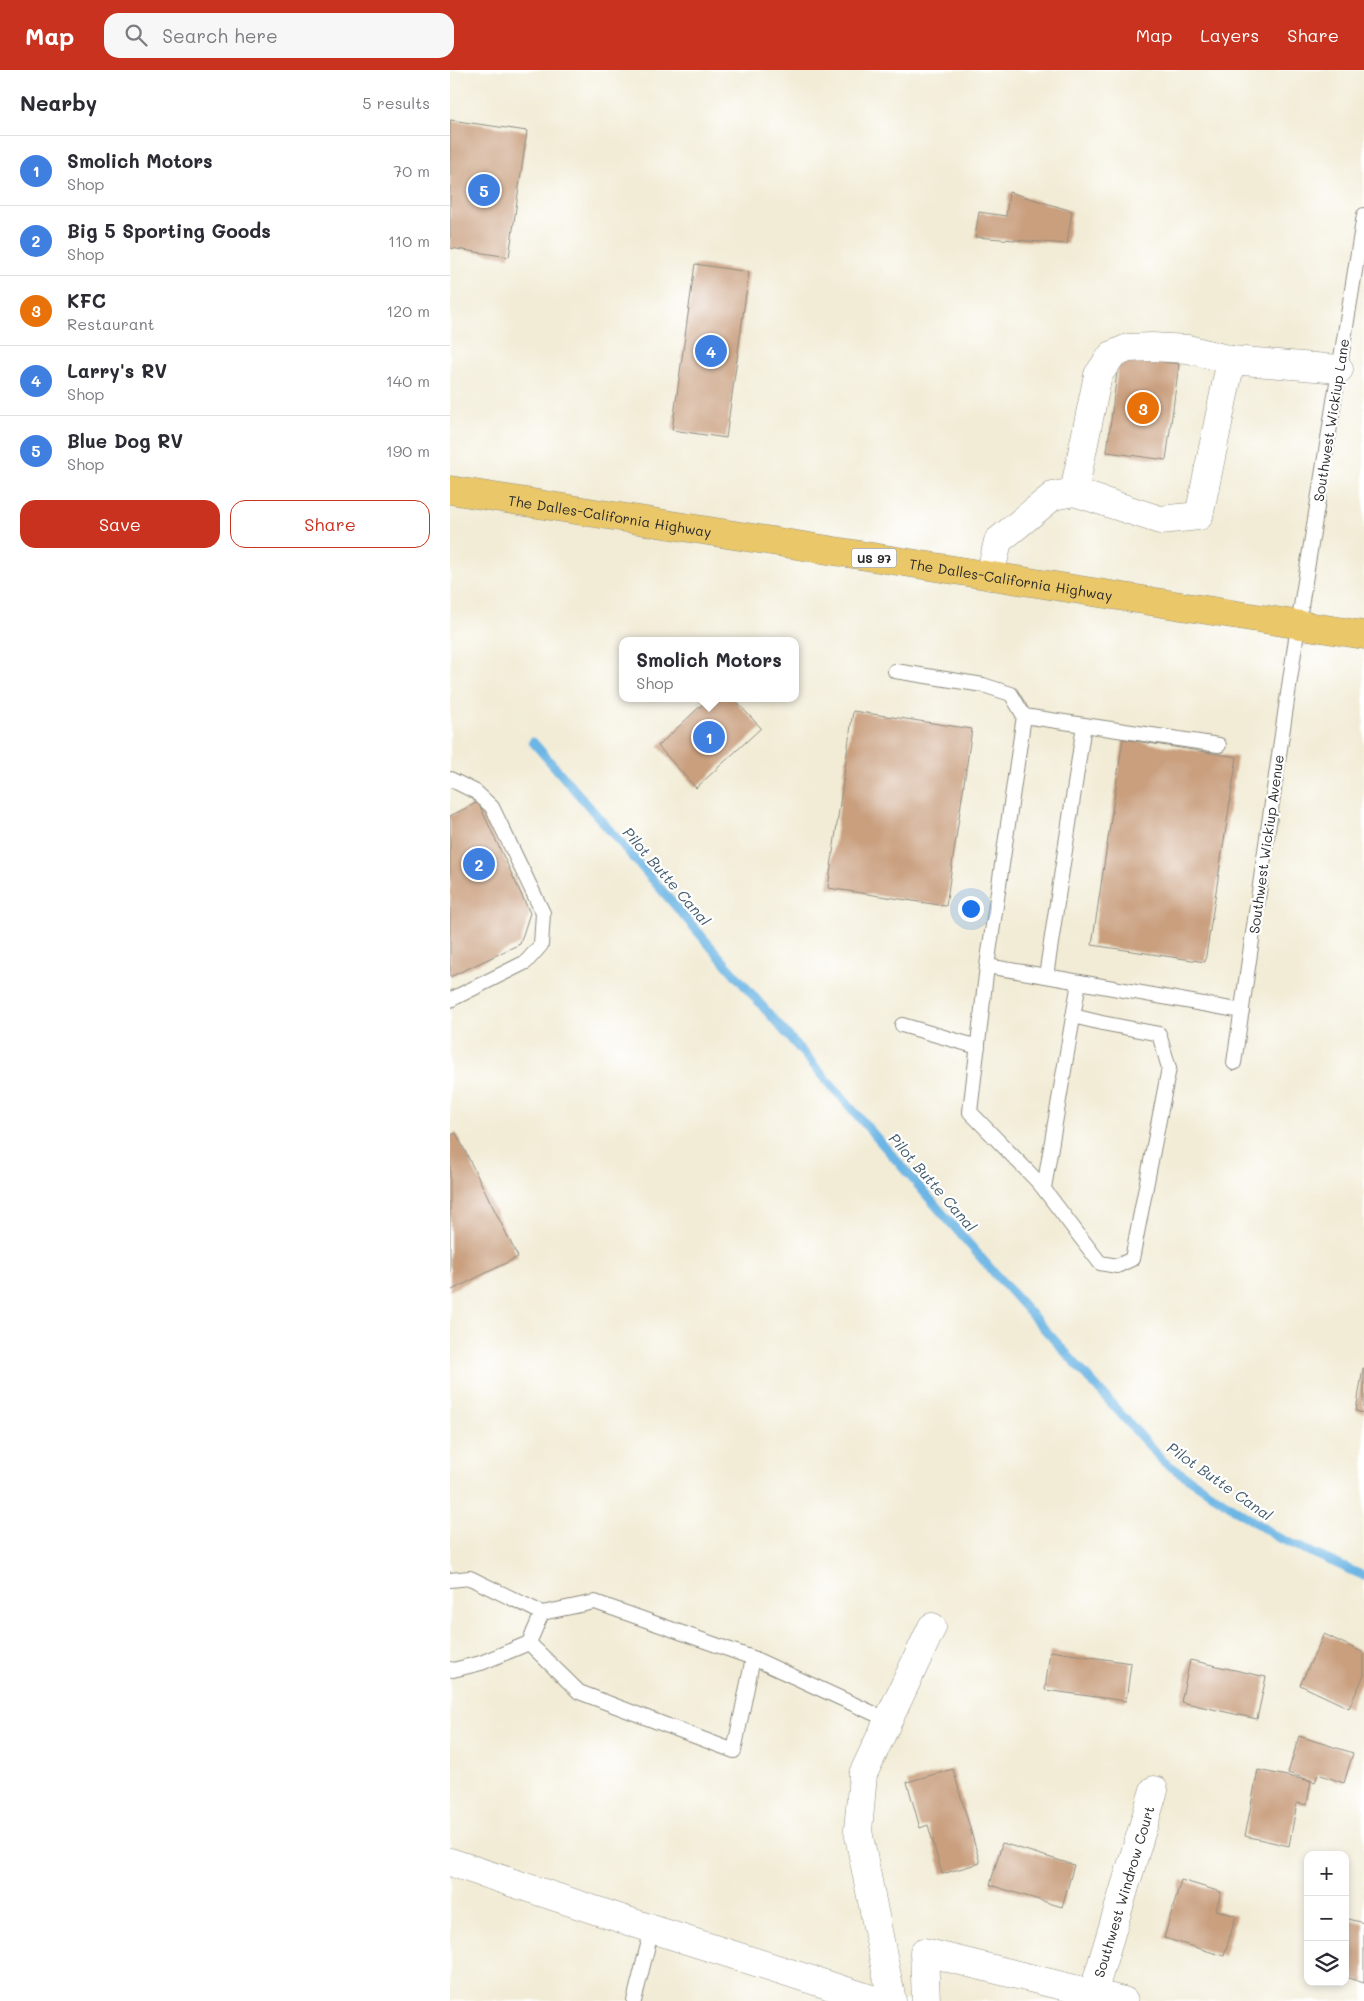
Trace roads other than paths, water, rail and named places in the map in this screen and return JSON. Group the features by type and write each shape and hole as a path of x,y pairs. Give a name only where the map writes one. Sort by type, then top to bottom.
{"highway":[{"name":"The Dalles-California Highway","path":"450,490 1364,635"}],"street":[{"path":"1074,492 1098,375 1112,356 1128,348 1188,349 1231,360 1339,369"},
{"path":"990,576 998,541 1053,496 1074,492 1160,520 1199,516 1231,360"},
{"path":"892,2001 858,1831 863,1774 932,1627"},
{"name":"Southwest Windrow Court","path":"1093,1993 1154,1790"},
{"path":"450,1862 878,2001"},
{"path":"926,2001 924,1952 1124,2001"}],"lane":[{"name":"Southwest Wickiup Lane","path":"1298,625 1364,215"},
{"name":"Southwest Wickiup Avenue","path":"1234,1063 1298,625"},
{"path":"895,671 983,685 1011,694 1024,716 987,966 970,1112 1044,1188 1079,982"},
{"path":"1024,716 1219,746"},
{"path":"1046,976 1084,725"},
{"path":"450,779 476,792 492,807 543,913 542,946 526,962 450,1000"},
{"path":"987,966 1242,1011"},
{"path":"1040,1184 1100,1263 1117,1266 1132,1259 1169,1068 1159,1034 1073,1016"},
{"path":"902,1025 978,1047"},
{"path":"450,1580 470,1578 542,1613 596,1602 753,1658 888,1720"},
{"path":"450,1669 453,1670 481,1663 529,1643 542,1613"},
{"path":"529,1643 579,1692 734,1751 753,1658"},
{"path":"634,2001 652,1929"}],"waterway":[{"name":"Pilot Butte Canal","path":"533,742 996,1275 1164,1462 1277,1537 1364,1576"}],"place":[{"name":"Blue Dog RV","path":"484,190"},
{"name":"Larry's RV","path":"711,351"},
{"name":"KFC","path":"1143,408"},
{"name":"Smolich Motors","path":"709,737"},
{"name":"Big 5 Sporting Goods","path":"479,864"}]}
